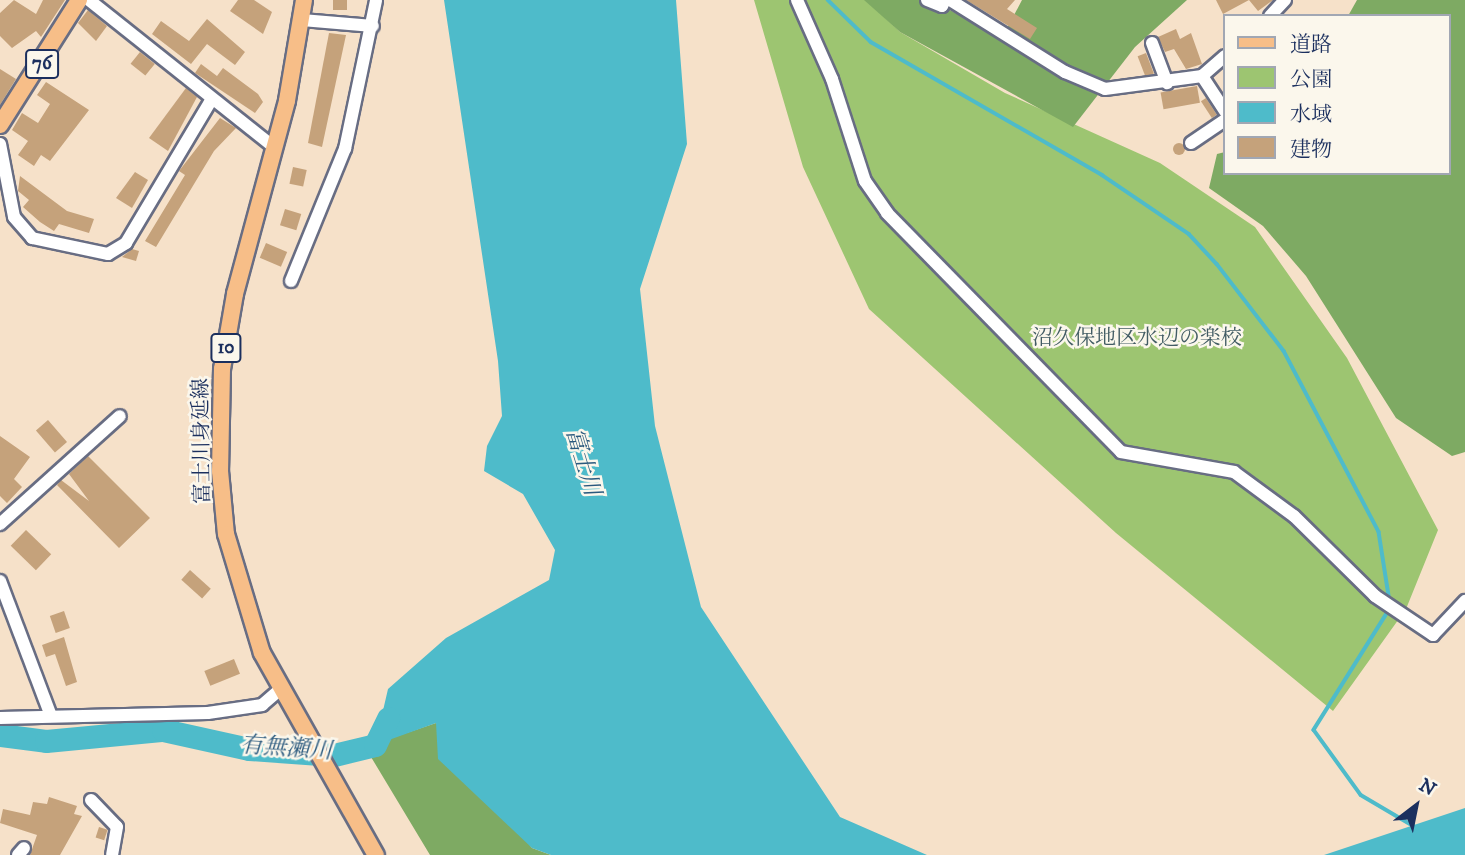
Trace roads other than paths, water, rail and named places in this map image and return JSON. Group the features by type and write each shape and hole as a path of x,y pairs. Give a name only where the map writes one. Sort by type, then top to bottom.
{"main road":[{"name":"76","path":"0,125 79,0"},
{"name":"富士川身延線","path":"304,0 274,147 235,294 219,412 226,534 280,693 376,855"}],"street":[{"path":"89,0 210,102 274,147"},
{"path":"291,281 345,149 373,26 376,0"},
{"path":"797,0 832,79 865,181 934,266 1121,452 1234,472 1294,516 1375,596 1407,621 1433,635 1465,601"},
{"path":"927,0 942,6 945,0"},
{"path":"950,0 1065,72 1105,89 1167,83 1202,76 1224,57"},
{"path":"1271,14 1285,0"},
{"path":"302,20 373,26"},
{"path":"1152,43 1167,83"},
{"path":"1202,76 1224,109"},
{"path":"0,144 14,216 32,238 108,254 126,243 210,102"},
{"path":"1191,143 1224,121"},
{"path":"0,524 120,416"},
{"path":"0,581 51,716"},
{"path":"0,718 208,713 262,705 280,693"},
{"path":"91,800 117,827 112,855"}],"water":[{"name":"富士川","path":"444,0 676,0 687,144 640,289 655,426 701,607 840,817 927,855 551,855 532,848 438,759 436,723 375,745 388,689 446,638 549,580 555,550 523,494 484,471 487,446 502,416 498,361"},
{"path":"1465,808 1465,855 1324,855"}],"waterway":[{"path":"828,0 871,42 1102,175 1189,234 1217,264 1284,351 1379,532 1390,602"},
{"path":"1390,609 1314,730 1361,795 1417,828"},
{"name":"有無瀬川","path":"0,735 46,741 163,730 249,749 334,755 375,745 388,718"}],"park label":[{"name":"沼久保地区水辺の楽校","path":"1137,338"}]}
